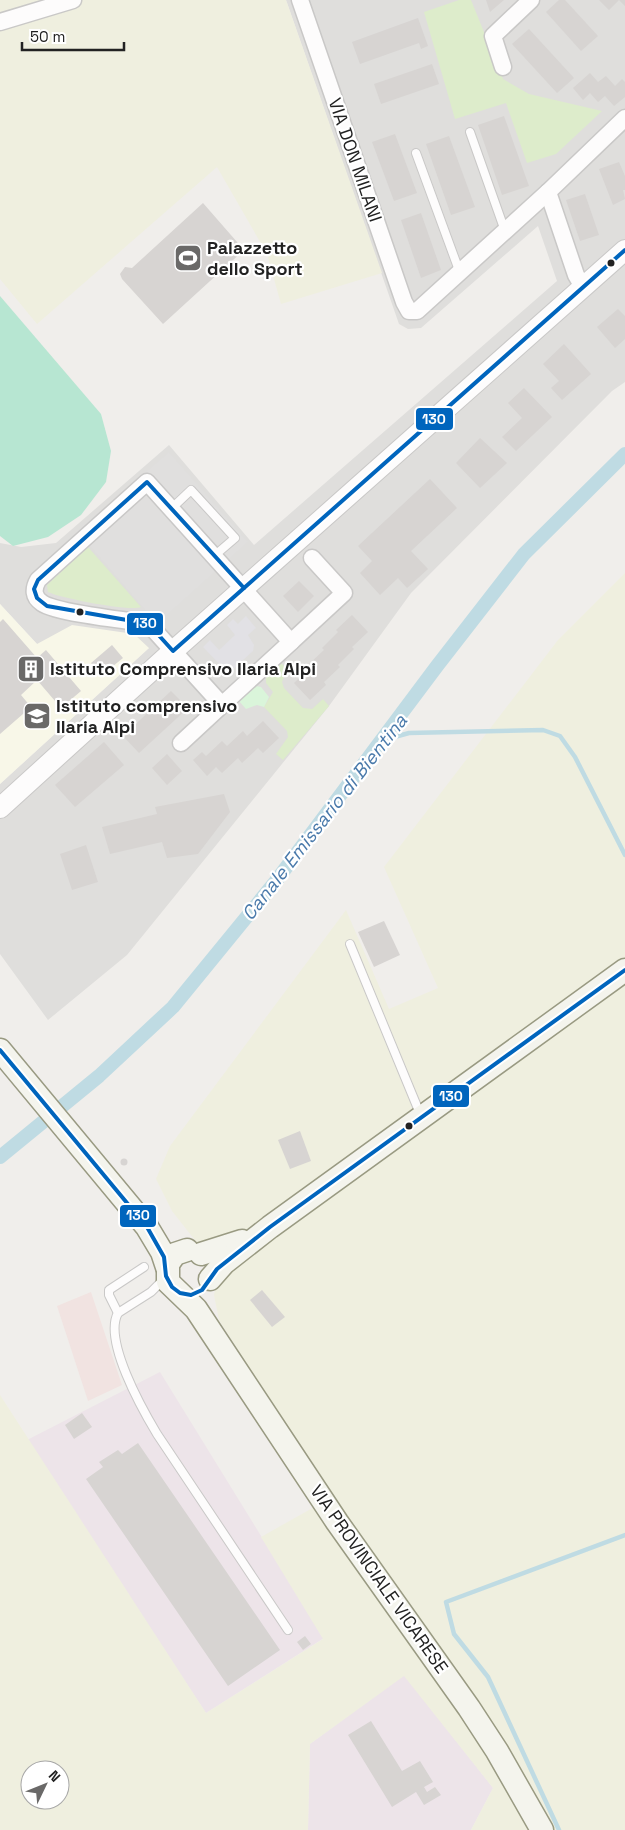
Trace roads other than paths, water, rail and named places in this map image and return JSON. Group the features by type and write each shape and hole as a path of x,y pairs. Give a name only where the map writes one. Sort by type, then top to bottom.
{"main road":[{"path":"270,1227 239,1243 175,1254 172,1281 191,1295 207,1283 224,1263 270,1227 625,970"},
{"name":"VIA PROVINCIALE VICARESE","path":"4,1054 147,1227 162,1252 172,1281 196,1309 343,1530 469,1708 497,1751 542,1830"},
{"name":"VIA PROVINCIALE VICARESE","path":"147,1227 167,1242 194,1252 209,1265 204,1311 211,1332"}],"street":[{"path":"0,22 73,0"},
{"name":"VIA DON MILANI","path":"300,0 404,302 409,311 417,311 460,273"},
{"path":"503,67 493,36 530,0"},
{"path":"460,273 625,118"},
{"path":"548,192 576,275 583,287"},
{"path":"0,808 173,651 625,250"},
{"path":"222,705 154,630 144,623 47,606 37,598 34,590 38,580 147,482 291,642"},
{"path":"181,743 344,593 312,558"}],"lane":[{"path":"470,132 505,231"},
{"path":"416,153 460,273"},
{"path":"171,509 191,490 235,538 214,556"},
{"path":"350,944 421,1118"},
{"path":"118,1313 109,1295 109,1290 144,1268"},
{"path":"172,1281 158,1286 118,1313 114,1323 114,1335 124,1366 146,1415 288,1630"},
{"path":"139,1300 163,1292 172,1281"}],"waterway":[{"name":"Canale Emissario di Bientina","path":"0,1157 99,1076 173,1007 276,881 437,666 524,554 625,454"},
{"path":"380,741 409,733 543,730 560,736 575,757 625,855"},
{"path":"559,1830 488,1677 454,1634 446,1602 625,1535"}],"place":[{"name":"Palazzetto dello Sport","path":"188,258"},
{"name":"Istituto Comprensivo Ilaria Alpi","path":"31,669"},
{"name":"Istituto comprensivo Ilaria Alpi","path":"37,716"}]}
